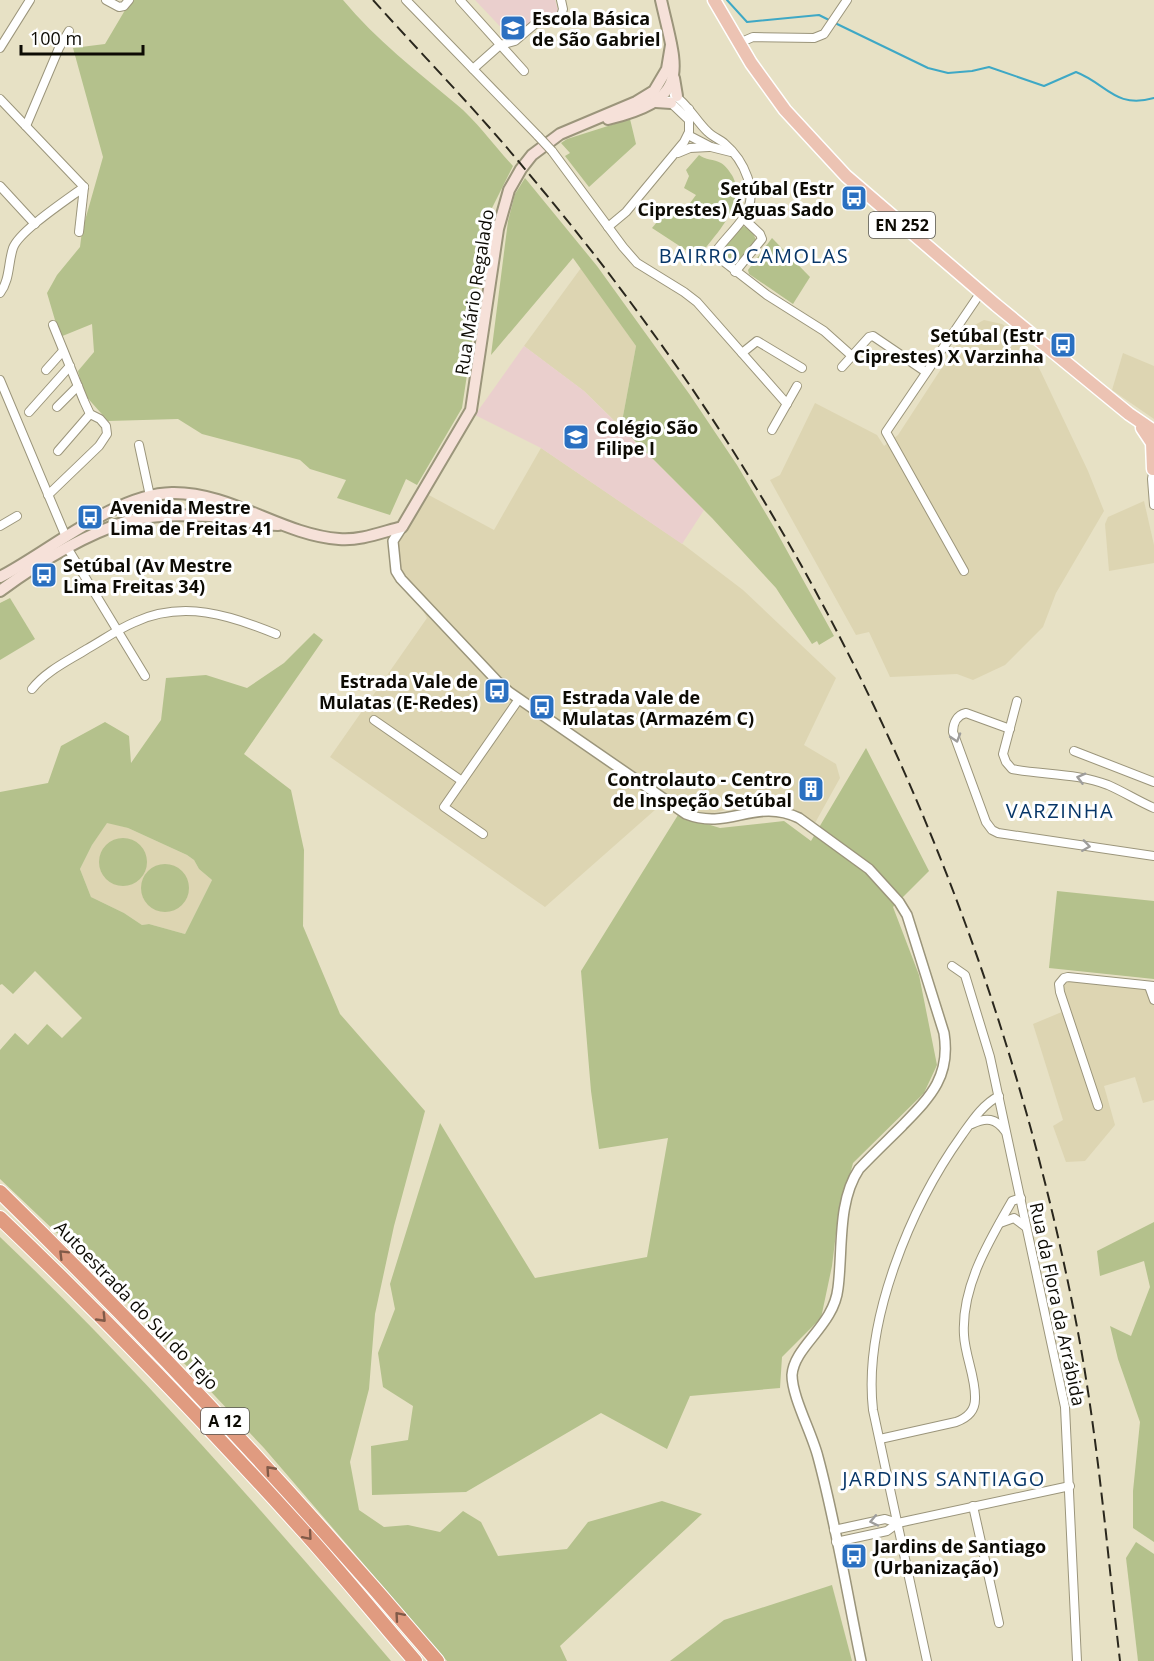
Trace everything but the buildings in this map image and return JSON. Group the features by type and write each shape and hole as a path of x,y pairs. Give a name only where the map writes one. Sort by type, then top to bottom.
{"highway":[{"name":"Autoestrada do Sul do Tejo","path":"0,1192 226,1423 326,1532 437,1661"},
{"name":"Autoestrada do Sul do Tejo","path":"0,1218 81,1296 196,1415 300,1528 415,1661"}],"main road":[{"path":"656,102 674,100 674,58 661,0"},
{"name":"EN 252","path":"714,0 785,110 830,161 981,292 1129,414 1154,431"},
{"path":"661,90 671,45"},
{"path":"661,90 674,78"},
{"name":"Rua Mário Regalado","path":"579,127 628,113 656,102 661,90"},
{"name":"Rua Mário Regalado","path":"402,527 469,415 475,390 499,220 506,197 521,169 536,151 555,137 661,90"},
{"path":"1129,414 1150,439 1154,454 1154,468"},
{"path":"0,591 127,503 150,496 164,494 208,497 284,525 338,539 358,538 402,527"},
{"path":"164,494 159,506 165,515"},
{"path":"136,501 144,508 141,519"},
{"path":"0,577 67,543 141,519 165,515 225,517 284,525"}],"street":[{"path":"0,48 30,0"},
{"path":"106,0 119,7 129,1"},
{"path":"406,0 538,136 637,263 697,302 787,404"},
{"path":"460,0 524,71"},
{"path":"473,69 500,45 515,41 535,24 561,16 563,9 561,0"},
{"path":"740,43 753,37 814,38 827,31 847,0"},
{"path":"0,31 8,36"},
{"path":"26,126 59,48 69,31"},
{"path":"661,90 671,93 689,120"},
{"path":"0,99 84,187 79,232"},
{"path":"674,100 689,109 711,135 732,152 745,170 749,181 750,195 743,218 716,251 718,257 767,295 824,331 852,356"},
{"path":"608,227 625,213 674,156 688,135 689,109"},
{"path":"688,135 700,132 711,135"},
{"path":"688,135 711,147 732,152"},
{"path":"674,156 690,148 711,147"},
{"path":"0,186 36,224"},
{"path":"0,292 8,277 13,246 36,224 84,187"},
{"path":"735,272 762,239 760,234 743,218"},
{"path":"964,571 886,432 981,292"},
{"path":"48,495 99,446 107,434 106,426 100,419 90,414 53,325"},
{"path":"842,367 869,337 874,336 927,372"},
{"path":"742,353 757,341 802,368"},
{"path":"46,370 63,351"},
{"path":"29,412 70,366"},
{"path":"0,380 67,543 145,676"},
{"path":"57,407 78,386"},
{"path":"772,430 797,386"},
{"path":"58,451 90,414"},
{"path":"140,445 150,496"},
{"path":"1154,468 1154,500"},
{"path":"0,526 17,516"},
{"path":"402,527 393,541 396,571 401,579 498,682 519,699 696,818 718,820 769,809 788,812 799,818 868,869 890,891 907,915 944,1033 945,1064 939,1082 928,1099 859,1169 854,1177 845,1206 838,1288 834,1306 825,1323 799,1355 792,1372 795,1393 818,1457 861,1661"},
{"path":"32,689 46,674 118,631 147,617 169,612 190,610 229,616 276,634"},
{"path":"483,834 444,807 519,699"},
{"path":"1017,701 1003,754 1012,769 1069,775 1108,785 1154,808"},
{"path":"1010,729 966,713 958,717 953,726 953,732 986,822 992,830 998,833 1154,856"},
{"path":"374,720 462,781"},
{"path":"1074,751 1154,782"},
{"name":"Rua da Flora da Arrábida","path":"952,966 965,975 990,1057 1065,1407 1077,1661"},
{"path":"1098,1106 1059,984 1068,977 1152,986 1154,1000"},
{"path":"927,1661 873,1410 872,1382 878,1334 886,1294 902,1246 919,1207 947,1157 968,1126 989,1101 999,1096"},
{"path":"968,1126 982,1119 989,1119 1000,1124 1007,1136"},
{"path":"880,1439 963,1420 972,1411 975,1405 975,1394 964,1344 964,1315 975,1276 999,1224 1012,1201 1021,1198"},
{"path":"999,1224 1014,1218 1027,1228"},
{"path":"836,1542 887,1531 898,1523 1070,1486"},
{"path":"973,1506 999,1623"},
{"path":"834,1530 885,1519 898,1523"},
{"path":"850,1527 852,1539"}],"shaded area":[{"name":"Escola Básica de São Gabriel","path":"475,0 555,0 558,10 554,15 538,17 512,39"},
{"path":"581,268 636,346 621,427 584,391 524,346"},
{"path":"984,320 1002,324 1024,340 1088,471 1104,511 1056,593 1043,627 1005,665 973,680 957,674 890,677 869,632 856,635 770,480 780,475 815,403 877,435 884,446 898,435 967,329"},
{"name":"Colégio São Filipe I","path":"524,346 584,391 704,510 682,544 541,448 475,415"},
{"path":"1123,353 1154,366 1154,419 1112,390"},
{"path":"541,448 684,545 743,590 836,678 804,745 836,764 840,778 815,823 770,799 705,815 673,794 545,907 330,757 427,618 399,568 397,548 425,493 494,530"},
{"path":"1144,501 1154,545 1154,563 1109,571 1105,524 1108,517"},
{"path":"107,822 128,828 187,855 212,880 185,934 149,924 142,925 124,913 91,897 80,869"},
{"path":"1068,981 1154,989 1154,1100 1143,1103 1135,1077 1104,1086 1115,1125 1085,1161 1066,1162 1053,1126 1063,1120 1033,1024 1069,1009 1063,988"}],"green space":[{"path":"131,0 343,0 383,42 463,110 513,166 484,224 477,308 462,408 417,485 406,479 390,515 337,498 346,480 310,469 300,460 202,434 178,419 108,421 84,394 78,371 94,352 92,324 60,337 47,293 57,275 80,247 82,231 103,157 73,48 105,44"},
{"path":"630,119 636,144 589,187 565,156 570,153 561,143 567,139"},
{"path":"699,155 725,166 733,177 736,199 727,220 698,258 652,228 668,209 679,218 696,195 684,188 689,176 686,170"},
{"path":"525,178 597,266 690,395 737,465 834,636 819,645 817,641 812,644 776,588 712,518 621,427 636,346 573,258 491,355 508,221 515,194"},
{"path":"741,226 751,231 756,241 738,263 732,264 722,256 720,250"},
{"path":"772,238 810,277 793,304 749,274 748,270"},
{"path":"10,598 35,639 0,660 0,603"},
{"path":"314,633 323,640 244,754 291,790 304,850 303,926 340,1014 425,1111 394,1226 375,1314 369,1389 350,1462 359,1510 384,1527 408,1525 440,1532 463,1511 481,1522 498,1556 567,1549 588,1522 662,1501 702,1514 560,1646 567,1661 447,1661 264,1448 102,1276 0,1179 0,1050 15,1033 28,1045 47,1024 62,1038 82,1018 35,971 13,994 2,984 0,985 0,792 48,783 61,746 105,722 129,736 131,763 161,720 166,678 206,675 247,688 284,663","holes":["107,823 128,828 187,855 212,880 185,934 149,924 142,925 124,913 91,897 80,869 92,845"]},
{"path":"866,748 929,871 893,907 919,975 937,1065 924,1093 853,1163 837,1225 832,1266 821,1318 782,1357 780,1388 690,1396 667,1449 601,1413 466,1492 372,1495 371,1446 408,1440 413,1406 383,1387 378,1353 395,1309 390,1284 440,1123 535,1278 647,1257 668,1138 599,1149 591,1091 581,971 678,815 720,828 784,821 811,841"},
{"path":"123,838 140,845 147,862 140,879 123,886 106,879 99,862 106,845"},
{"path":"165,864 182,871 189,888 182,905 165,912 148,905 141,888 148,871"},
{"path":"1057,891 1154,901 1154,979 1049,968"},
{"path":"1154,1222 1154,1542 1133,1528 1133,1491 1140,1422 1118,1359 1110,1326 1131,1336 1150,1287 1144,1261 1100,1276 1097,1251"},
{"path":"0,1237 103,1339 201,1444 391,1661 0,1661"},
{"path":"1136,1542 1154,1554 1154,1661 1138,1661 1126,1558"},
{"path":"832,1585 852,1661 670,1661 724,1620"}],"waterway":[{"path":"727,0 747,22 819,15 829,20"},
{"path":"835,23 928,68 948,73 989,67 1044,86 1076,72 1120,98 1141,101 1154,98"}],"railway":[{"path":"373,0 491,130 576,231 650,329 727,442 798,559 861,680 918,804 968,932 1011,1062 1048,1193 1084,1368 1120,1661"}],"place":[{"name":"Escola Básica de São Gabriel","path":"513,28"},
{"name":"Setúbal (Estr Ciprestes) Águas Sado","path":"854,198"},
{"name":"Setúbal (Estr Ciprestes) X Varzinha","path":"1063,345"},
{"name":"Colégio São Filipe I","path":"576,437"},
{"name":"Avenida Mestre Lima de Freitas 41","path":"90,517"},
{"name":"Setúbal (Av Mestre Lima Freitas 34)","path":"44,575"},
{"name":"Estrada Vale de Mulatas (E-Redes)","path":"497,691"},
{"name":"Estrada Vale de Mulatas (Armazém C)","path":"542,707"},
{"name":"Controlauto - Centro de Inspeção Setúbal","path":"811,789"},
{"name":"Jardins de Santiago (Urbanização)","path":"854,1556"}],"district":[{"name":"BAIRRO CAMOLAS","path":"754,255"},
{"name":"VARZINHA","path":"1060,810"},
{"name":"JARDINS SANTIAGO","path":"944,1478"}]}
